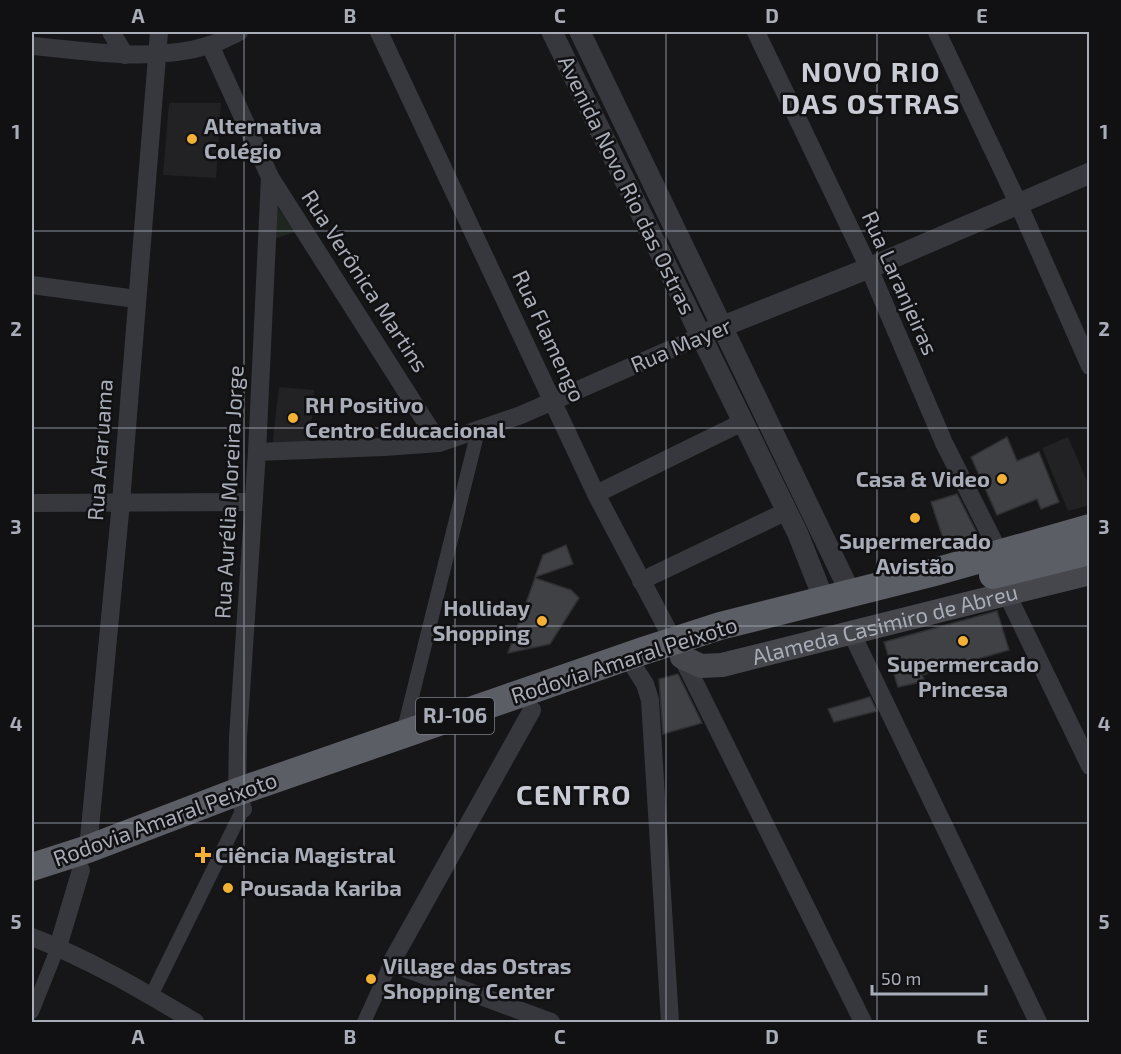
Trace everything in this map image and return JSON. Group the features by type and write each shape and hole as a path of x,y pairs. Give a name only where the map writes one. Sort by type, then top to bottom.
{"highway":[{"name":"Rodovia Amaral Peixoto","path":"678,649 720,626 1000,554 1089,528"},
{"name":"Rodovia Amaral Peixoto","path":"32,883 403,734 678,649 838,613 1089,551"},
{"name":"Rodovia Amaral Peixoto","path":"240,801 532,710 632,665"},
{"name":"Rodovia Amaral Peixoto","path":"32,867 85,860"}],"main road":[{"name":"Alameda Casimiro de Abreu","path":"678,649 701,666 722,665 1089,573"}],"street":[{"path":"111,32 126,55"},
{"name":"Rua Araruama","path":"58,947 85,860 121,502 159,32"},
{"path":"32,46 126,55 158,55 210,45 239,32"},
{"name":"Rua Flamengo","path":"379,32 596,494 678,649 863,1023"},
{"name":"Avenida Novo Rio das Ostras","path":"552,32 787,511 837,596"},
{"name":"Avenida Novo Rio das Ostras","path":"580,32 723,326 837,596"},
{"name":"Rua Laranjeiras","path":"756,32 869,268 944,443 1000,554"},
{"path":"937,32 1018,203 1089,366"},
{"name":"Rua Verônica Martins","path":"210,45 270,177 439,443"},
{"name":"Rua Mayer","path":"257,452 439,443 478,431 521,415 723,326 869,268 1089,173"},
{"name":"Rua Aurélia Moreira Jorge","path":"240,801 238,736 257,452 270,177"},
{"path":"32,285 136,299"},
{"path":"596,494 743,422"},
{"path":"403,734 478,431"},
{"path":"32,502 253,502"},
{"path":"641,581 787,511"},
{"path":"1006,592 1089,766"},
{"path":"851,632 1038,1023"},
{"path":"632,665 645,684 650,700 670,1023"},
{"path":"364,1023 391,963 532,710"},
{"path":"151,996 240,801"},
{"path":"32,937 58,947 151,996 195,1023"},
{"path":"32,1012 58,947"},
{"path":"391,963 551,1023"}],"shaded area":[{"name":"Alternativa Colégio","path":"169,103 221,103 216,178 163,175"},
{"path":"277,207 295,232 274,239"},
{"name":"RH Positivo Centro Educacional","path":"279,387 314,390 310,446 272,448"},
{"path":"1068,437 1089,486 1090,505 1068,511 1042,448"}],"building":[{"name":"Casa & Video","path":"1007,437 1017,461 1039,452 1059,502 1041,509 1037,499 997,515 971,457"},
{"path":"957,494 978,535 945,544 931,502"},
{"path":"566,545 573,564 535,577 543,555"},
{"name":"Holliday Shopping","path":"535,578 571,590 579,598 550,644 508,653"},
{"name":"Supermercado Princesa","path":"997,611 1009,650 922,675 925,681 898,687 884,642"},
{"path":"678,674 702,723 663,734 659,679"},
{"path":"870,697 877,711 834,722 828,709"}],"place":[{"name":"Alternativa Colégio","path":"192,139"},
{"name":"RH Positivo Centro Educacional","path":"293,418"},
{"name":"Casa & Video","path":"1002,479"},
{"name":"Supermercado Avistão","path":"915,518"},
{"name":"Holliday Shopping","path":"542,621"},
{"name":"Supermercado Princesa","path":"963,641"},
{"name":"Ciência Magistral","path":"203,855"},
{"name":"Pousada Kariba","path":"228,888"},
{"name":"Village das Ostras Shopping Center","path":"371,979"}],"district":[{"name":"NOVO RIO DAS OSTRAS","path":"871,88"},
{"name":"CENTRO","path":"574,795"}]}
